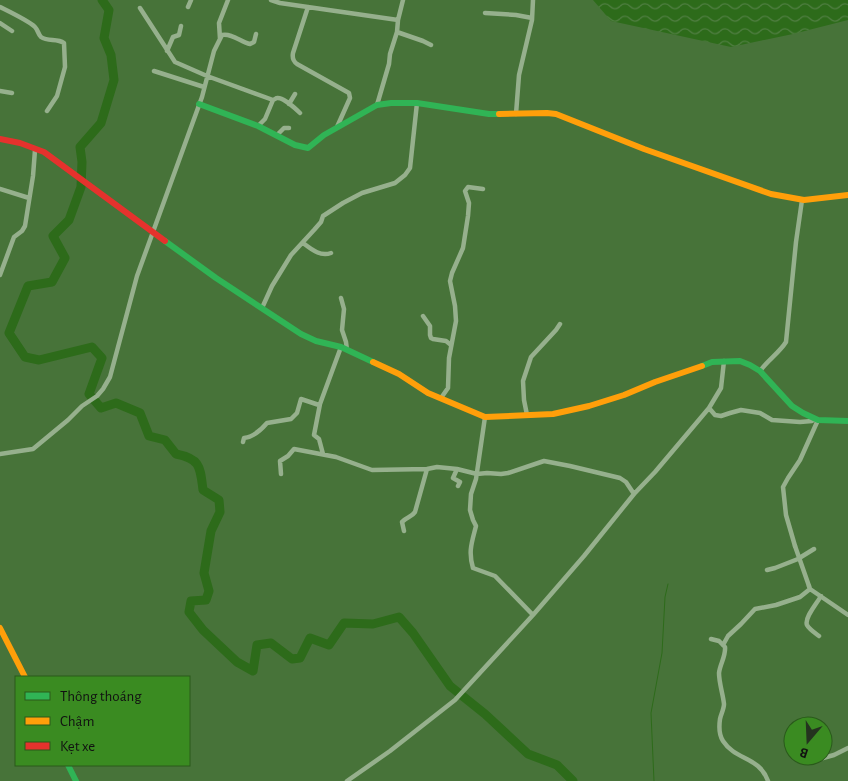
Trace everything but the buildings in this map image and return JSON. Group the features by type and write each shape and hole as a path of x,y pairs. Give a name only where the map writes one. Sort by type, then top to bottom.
{"street":[{"path":"188,7 191,0"},
{"path":"220,40 219,23 228,0"},
{"path":"271,0 280,4 398,20"},
{"path":"377,105 389,64 403,0"},
{"path":"516,114 519,75 532,18 534,0"},
{"path":"0,7 35,27 42,38 61,40 64,43 65,67 57,96 47,111"},
{"path":"140,8 175,62 273,100 278,98 300,113"},
{"path":"308,8 292,58 297,64 349,93 350,98 336,128"},
{"path":"485,13 532,18"},
{"path":"0,23 12,30"},
{"path":"167,51 173,36 179,35 181,26"},
{"path":"396,32 431,45"},
{"path":"0,454 33,449 103,389 110,377 131,296 199,104 214,51 222,35 227,34 250,44 254,42 256,34"},
{"path":"154,71 204,87"},
{"path":"0,91 12,92"},
{"path":"289,104 295,94"},
{"path":"258,126 265,119 273,100"},
{"path":"199,104 258,126 289,143 303,148 308,148 324,135 377,105 391,103 417,103 490,114 556,114 644,149 771,194 802,200 848,195"},
{"path":"262,308 272,286 291,255 321,222 323,216 362,193 395,183 405,175 410,168 417,103"},
{"path":"277,135 284,128 289,128"},
{"path":"0,139 20,143 44,152 216,278 301,334 316,341 344,348 399,374 428,393 485,417 554,414 624,395 712,362 740,361 760,371 792,406 803,413 817,419 838,422 848,421"},
{"path":"0,275 14,237 25,226 35,150"},
{"path":"441,398 448,388 449,358 456,321 450,281 463,248 469,204 466,191 468,187 483,189"},
{"path":"0,189 29,198"},
{"path":"760,371 780,351 786,342 802,200"},
{"path":"303,243 317,252 331,253"},
{"path":"323,454 319,440 314,435 319,405 346,342 342,330 344,308 341,298"},
{"path":"423,316 430,326 431,338 446,341 451,345"},
{"path":"527,415 523,381 531,357 560,324"},
{"path":"347,781 390,751 454,700 534,615 634,494 709,408 721,388 724,361"},
{"path":"243,442 244,438 254,435 267,423 291,419 298,413 301,400 319,405"},
{"path":"709,408 715,415 721,416 741,410 760,413 772,420 800,422 817,419"},
{"path":"485,417 477,474 471,494 470,510 476,526 470,552 473,568 495,576 534,615"},
{"path":"817,419 800,460 783,487 786,514 809,587 848,615"},
{"path":"281,474 280,461 294,449 336,457 372,470 437,467 477,474 508,473 544,462 620,478 626,482 634,494"},
{"path":"404,531 402,522 416,512 427,468"},
{"path":"456,469 453,478 460,482 458,486"},
{"path":"767,570 799,558 814,549"},
{"path":"723,645 728,636 755,609 776,605 800,596 809,587"},
{"path":"819,636 808,627 806,622 821,596"},
{"path":"0,628 24,676"},
{"path":"711,639 719,641 725,647 719,673 724,706 720,720 722,740 731,751 759,766 765,772 768,781"},
{"path":"833,754 848,748"},
{"path":"68,766 76,781"}],"water":[{"path":"593,0 848,0 848,20 731,47 611,21"}],"waterway":[{"path":"102,0 109,10 104,38 111,55 114,80 101,123 80,147 82,162 81,187 69,220 53,236 65,258 52,282 28,286 9,333 25,357 39,360 92,347 102,358 89,394 101,408 116,403 140,413 149,436 165,440 176,454 190,458 198,465 203,490 219,500 220,512 211,531 204,573 209,591 206,600 191,601 189,612 203,630 237,662 253,671 257,645 271,643 292,659 300,658 310,638 329,645 344,623 373,624 399,617 413,633 450,686 485,714 528,754 557,765 573,781"},
{"path":"654,781 651,713 662,653 665,597 668,584"}],"traffic: fast":[{"path":"199,104 258,126 295,145 308,148 324,135 377,105 417,103 499,114"},
{"path":"165,241 216,278 301,334 316,341 341,347 373,362"},
{"path":"702,366 712,362 740,361 760,371 792,406 803,413 818,420 848,421"},
{"path":"68,766 76,781"}],"traffic: slow":[{"path":"499,114 556,114 644,149 771,194 804,200 848,195"},
{"path":"373,362 399,374 428,393 485,417 553,414 589,406 702,366"},
{"path":"0,628 24,676"}],"traffic: jam":[{"path":"0,139 20,143 44,152 165,241"}]}
